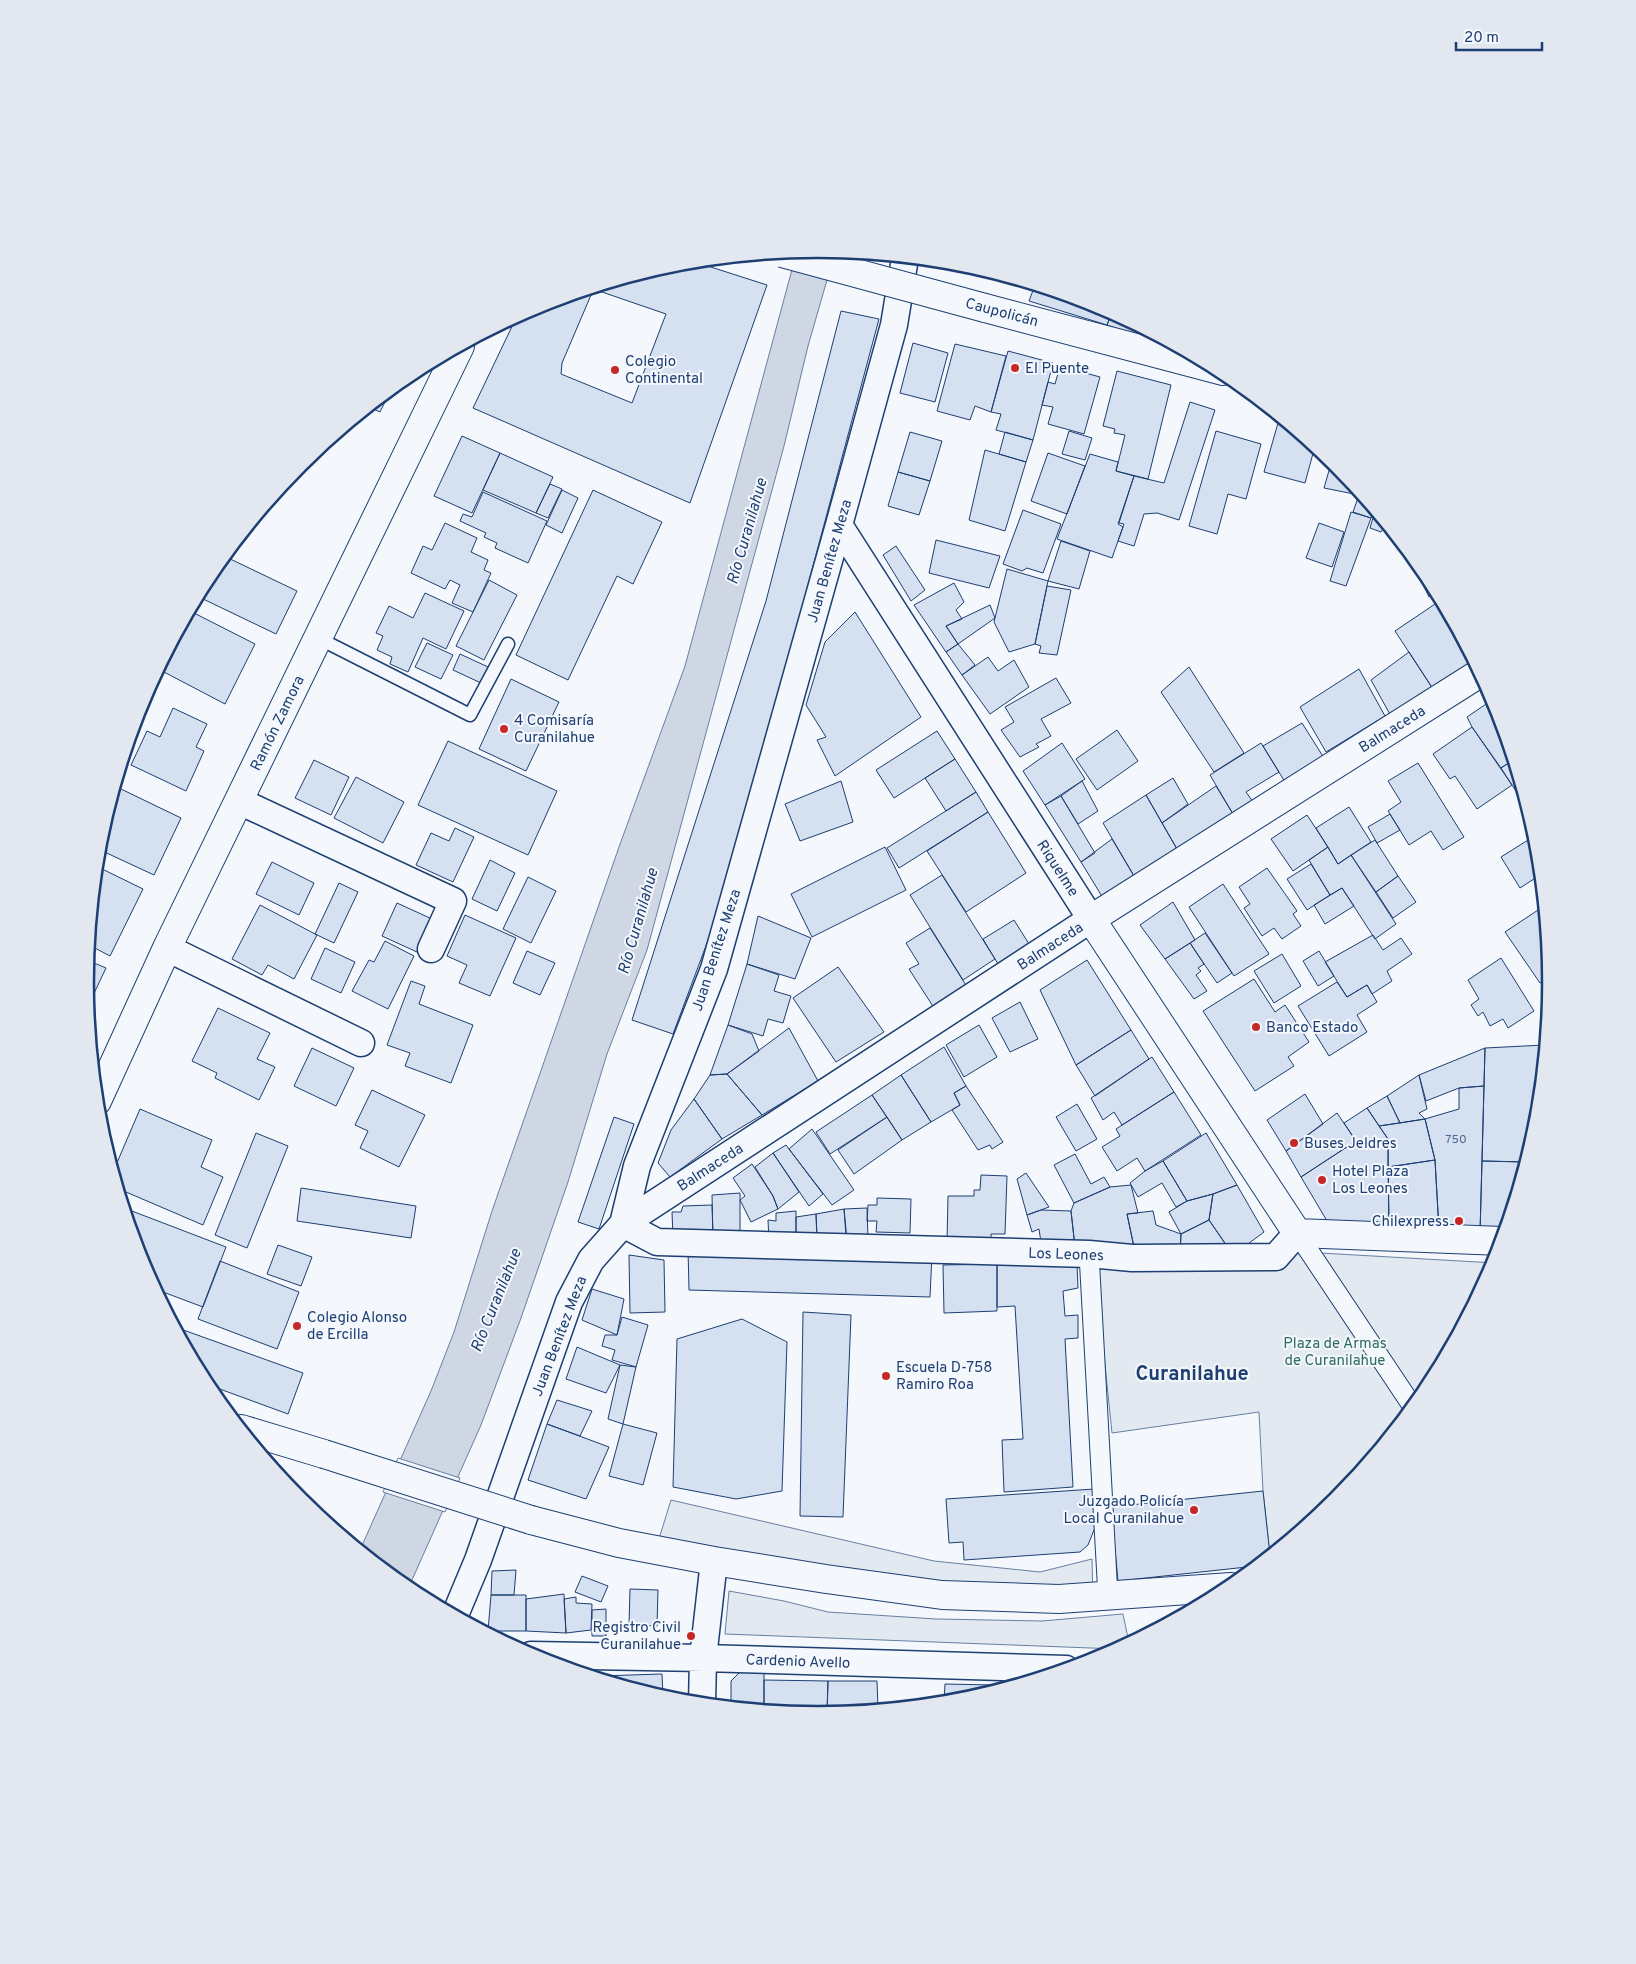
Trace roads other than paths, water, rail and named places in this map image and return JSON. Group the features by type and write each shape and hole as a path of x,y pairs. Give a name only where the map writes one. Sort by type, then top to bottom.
{"main road":[{"name":"Caupolicán","path":"802,258 985,308 1162,347 1175,352"},
{"name":"Ramón Zamora","path":"102,1090 167,948 455,355"},
{"name":"Balmaceda","path":"1090,919 1474,677"},
{"name":"Riquelme","path":"1090,919 1296,1233"},
{"path":"1296,1233 1494,1241"},
{"path":"250,1432 531,1520 619,1543 826,1580 942,1595 1059,1599 1213,1588"}],"street":[{"name":"Juan Benítez Meza","path":"458,1610 478,1560 569,1302 590,1260 623,1224 640,1158 714,969 894,325 904,263"},
{"name":"Riquelme","path":"839,525 1090,919"},
{"path":"239,801 452,901 430,949"},
{"name":"Balmaceda","path":"623,1224 1090,919"},
{"path":"167,948 361,1043"},
{"name":"Los Leones","path":"623,1224 657,1242 1089,1254 1132,1258 1276,1257 1296,1233"},
{"path":"1296,1233 1409,1400"},
{"path":"1089,1254 1108,1597"},
{"path":"702,1696 703,1658 714,1561"},
{"name":"Cardenio Avello","path":"555,1656 703,1658 1049,1668"}],"lane":[{"path":"318,638 470,715 508,644"}],"water":[{"name":"Río Curanilahue","path":"795,258 835,258 808,346 784,446 647,950 607,1054 568,1182 521,1318 481,1425 412,1581 362,1545 431,1391 454,1332 492,1211 619,847 685,666"}],"place":[{"name":"El Puente","path":"1015,368"},
{"name":"Colegio Continental","path":"615,370"},
{"name":"4 Comisaría Curanilahue","path":"504,729"},
{"name":"Banco Estado","path":"1256,1027"},
{"name":"Buses Jeldres","path":"1294,1143"},
{"name":"Hotel Plaza Los Leones","path":"1322,1180"},
{"name":"Chilexpress","path":"1459,1221"},
{"name":"Colegio Alonso de Ercilla","path":"297,1326"},
{"name":"Escuela D-758 Ramiro Roa","path":"886,1376"},
{"name":"Juzgado Policía Local Curanilahue","path":"1194,1510"},
{"name":"Registro Civil Curanilahue","path":"691,1636"}],"district":[{"name":"Curanilahue","path":"1192,1373"}],"park label":[{"name":"Plaza de Armas de Curanilahue","path":"1335,1352"}]}
